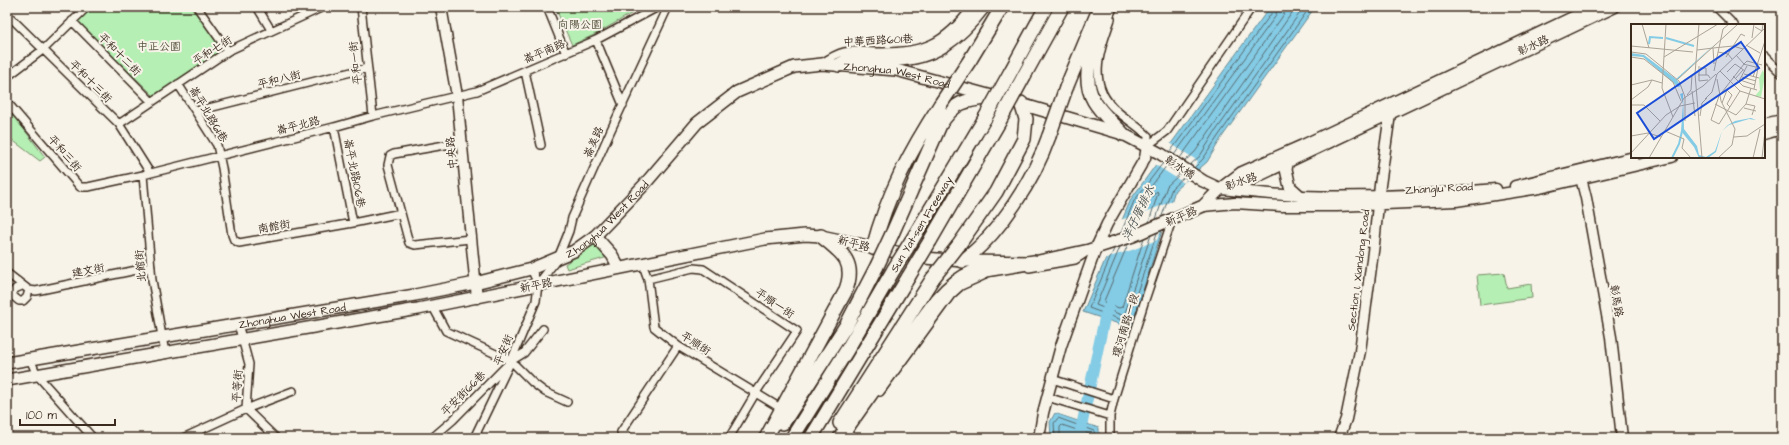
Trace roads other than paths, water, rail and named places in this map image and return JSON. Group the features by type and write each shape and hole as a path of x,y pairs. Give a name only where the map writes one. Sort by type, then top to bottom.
{"highway":[{"path":"839,65 850,59 898,59 931,52 962,33 983,7"},
{"path":"873,248 881,218 894,184 923,130 970,60 1002,7"},
{"name":"Sun Yat-sen Freeway","path":"792,438 847,350 985,118 1046,7"},
{"name":"Sun Yat-sen Freeway","path":"811,438 930,241 999,122 1062,7"},
{"path":"963,261 976,251 1005,217 1036,165 1100,7"},
{"path":"1110,7 1090,59 1088,74 1089,90 1098,106 1123,134"},
{"path":"773,438 847,324 877,266 940,125 947,113 956,105 967,100 994,97"},
{"path":"831,438 933,278 958,246 996,192 1024,139 1026,119 1021,103"},
{"path":"766,438 845,292 849,281 850,270 847,260 842,253 821,236"},
{"path":"840,438 929,312 950,286 965,275 973,272 1034,262"}],"main road":[{"name":"中央路","path":"441,7 457,96 474,283 477,298"},
{"name":"彰水路","path":"1220,189 1245,182 1391,108 1600,9 1614,7"},
{"name":"Zhonghua West Road","path":"7,363 415,295 531,269 574,251 595,236 644,185 697,124 737,92 794,68 822,64 896,70 1021,103 1123,134 1160,154"},
{"name":"彰水路","path":"1220,189 1241,173 1391,108"},
{"name":"Section 1, Xiandong Road","path":"1338,438 1346,419 1358,369 1391,108"},
{"path":"1765,124 1782,120"},
{"path":"1765,134 1782,129"},
{"path":"1039,438 1043,413 1062,342 1092,249 1145,158 1147,146"},
{"name":"彰水橋","path":"1160,154 1200,179 1220,189"},
{"name":"Zhanglu Road","path":"1577,175 1631,158"},
{"name":"Zhanglu Road","path":"1203,206 1235,202 1306,207 1498,189 1667,158"},
{"path":"1288,160 1286,169 1290,187 1300,196"},
{"name":"彰馬路","path":"1577,175 1586,198 1611,337 1622,438"},
{"name":"新平路","path":"477,298 538,284 764,239 805,235 839,239 873,248 924,258 963,261 1034,262 1092,249 1133,236 1203,206 1220,189"},
{"name":"Zhanglu Road","path":"1220,189 1300,196 1379,200"},
{"path":"595,236 612,255 619,268"},
{"name":"Zhonghua West Road","path":"7,380 477,298"}],"street":[{"path":"7,78 44,49 87,7"},
{"path":"197,7 228,51"},
{"path":"257,7 271,30"},
{"name":"平和七街","path":"118,124 228,51 314,9 323,7"},
{"name":"平和一街","path":"361,7 373,116"},
{"path":"548,7 566,54"},
{"name":"崙平南路","path":"457,96 477,91 566,54 658,7"},
{"name":"崙美路","path":"538,284 558,258 569,231 572,218 668,7"},
{"name":"中華西路601巷","path":"822,64 837,53 851,50 894,52 911,51 928,46 953,30 972,7"},
{"path":"1116,7 1101,48 1097,68 1100,83 1104,97 1116,110 1148,136 1147,146"},
{"path":"1147,146 1166,131 1252,7"},
{"path":"1716,7 1733,24"},
{"name":"平和十三街","path":"7,14 118,124 147,174"},
{"name":"平和十二街","path":"72,21 152,102"},
{"path":"596,40 623,105"},
{"path":"1765,57 1782,74"},
{"name":"平和八街","path":"197,112 367,68"},
{"path":"525,71 541,145"},
{"name":"崙平北路61巷","path":"178,84 217,145 220,156"},
{"name":"崙平北路","path":"147,174 457,96"},
{"name":"平和三街","path":"7,102 80,187 88,187 147,174"},
{"name":"崙平北路106巷","path":"334,128 353,224"},
{"path":"462,142 390,156 388,165 407,239 412,245 470,239"},
{"name":"南館街","path":"220,156 232,235 234,240 239,243 353,224 401,213"},
{"name":"北館街","path":"147,174 151,267 164,353"},
{"name":"環河南路一段","path":"1110,438 1110,416 1114,399 1172,220"},
{"path":"845,438 942,306 961,286 982,276 1075,260 1092,249"},
{"name":"建文街","path":"29,290 36,291 151,267"},
{"name":"平順一街","path":"648,279 693,268 703,269 797,331 755,394 729,438"},
{"path":"531,269 538,284"},
{"name":"平順街","path":"645,271 648,279 654,327 678,346 777,406"},
{"path":"7,273 29,290 28,297 23,301 19,301 13,296 12,292 22,286"},
{"name":"平安街","path":"474,438 511,361 536,300 538,284"},
{"path":"433,306 446,331 511,361 533,384 544,392 567,402"},
{"name":"平等街","path":"238,324 249,364 246,409 276,438"},
{"name":"平安街66巷","path":"432,438 453,420 511,361 524,353 543,329"},
{"path":"630,438 621,432 678,346"},
{"path":"30,359 37,375 93,438"},
{"path":"1052,379 1114,399"},
{"path":"183,438 246,409 293,391"},
{"path":"1047,397 1110,416"},
{"path":"760,438 773,413"}],"water":[{"path":"1270,7 1315,7 1222,137 1207,162 1175,190 1131,328 1083,312 1131,199"},
{"path":"1055,413 1099,428 1099,438 1051,438 1050,422"}],"waterway":[{"name":"洋仔厝排水","path":"1079,438 1105,316 1109,306"}],"park label":[{"name":"向陽公園","path":"580,24"},
{"name":"中正公園","path":"159,46"}]}
